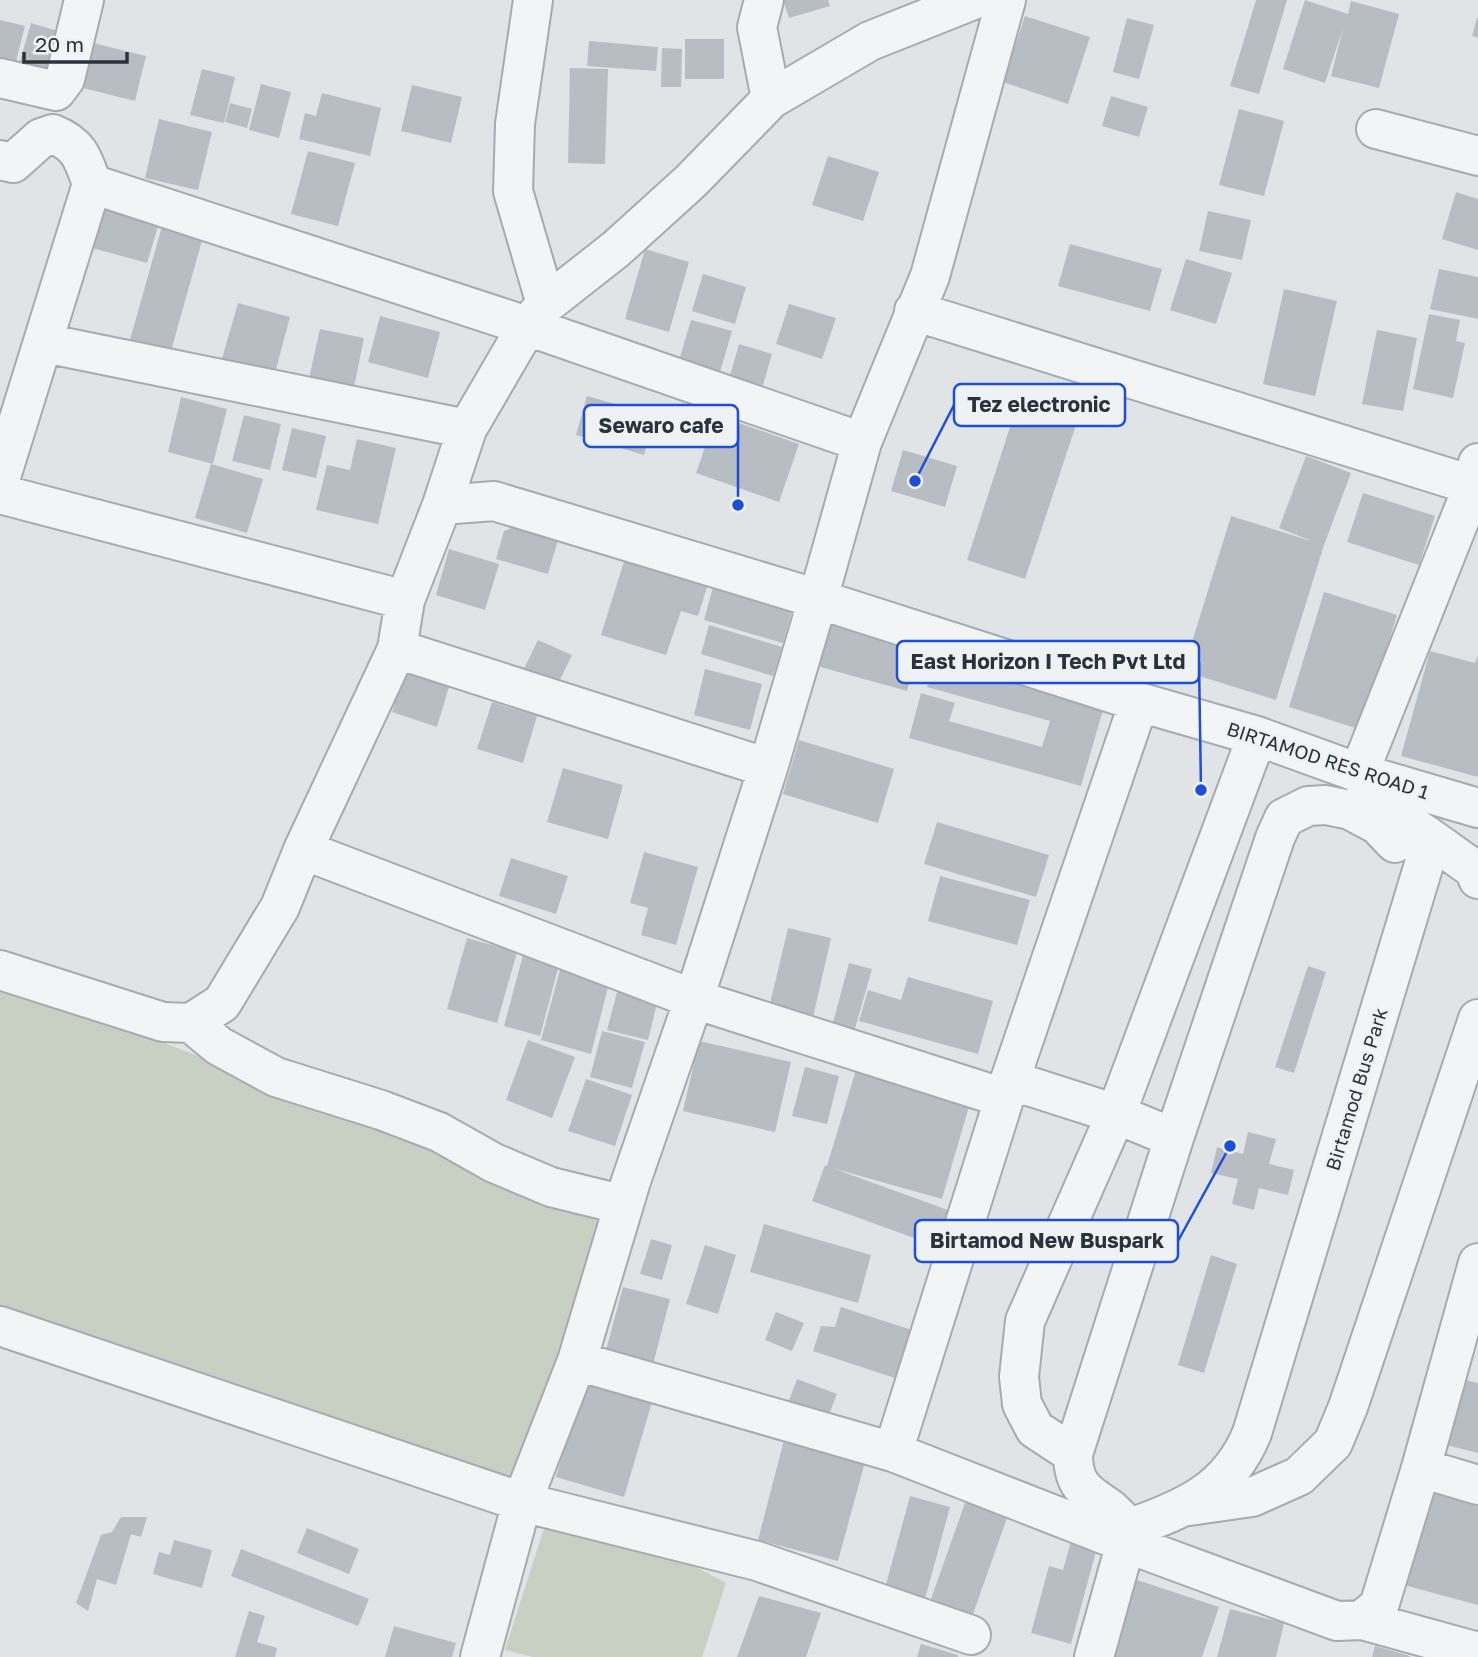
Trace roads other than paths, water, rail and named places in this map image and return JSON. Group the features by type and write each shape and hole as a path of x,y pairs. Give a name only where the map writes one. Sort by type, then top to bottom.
{"street":[{"path":"0,78 56,91 65,79 84,0"},
{"path":"533,0 515,124 513,191 536,315"},
{"path":"764,0 757,27 771,99"},
{"path":"0,970 163,1022 191,1023 222,1003 280,907 303,850 397,649 405,600 442,505 467,429 536,315 616,249 672,198 771,99 870,41 973,0"},
{"path":"480,1657 522,1502 578,1361 624,1205 768,768 862,442 930,276 1006,0"},
{"path":"1376,129 1478,156"},
{"path":"0,160 13,163 41,138 53,134 68,140 78,150 93,184 0,480"},
{"path":"93,184 536,315 862,442"},
{"path":"914,311 1476,479 1359,773 1382,806 1475,870 1478,879"},
{"path":"44,343 467,429"},
{"path":"0,494 405,600"},
{"name":"BIRTAMOD RES ROAD 1","path":"442,505 494,501 818,599 1139,702 1257,736 1359,773 1478,808"},
{"path":"397,649 768,768"},
{"path":"893,1452 1007,1089 1139,702"},
{"path":"1073,1454 1035,1429 1022,1404 1018,1377 1025,1321 1116,1114 1257,736"},
{"path":"1128,1536 1111,1509 1096,1502 1080,1483 1073,1472 1073,1454 1174,1138 1284,818 1308,806 1350,810 1378,825 1391,838 1403,852 1418,884"},
{"name":"Birtamod Bus Park","path":"1187,1506 1228,1474 1243,1455 1252,1433 1428,851 1426,835"},
{"path":"303,850 694,999 1007,1089 1116,1114 1174,1138"},
{"path":"1094,1657 1128,1536 1187,1506 1251,1497 1299,1476 1333,1443 1353,1394 1478,1019"},
{"path":"191,1023 219,1046 276,1077 381,1110 439,1132 494,1163 551,1187 624,1205"},
{"path":"1362,1620 1379,1606 1478,1263"},
{"path":"0,1326 522,1502 757,1560 971,1634"},
{"path":"578,1361 893,1452 1128,1536 1337,1621 1362,1620 1478,1651"},
{"path":"1421,1468 1478,1485"}],"place":[{"name":"Tez electronic","path":"915,481"},
{"name":"Sewaro cafe","path":"738,505"},
{"name":"East Horizon I Tech Pvt Ltd","path":"1201,790"},
{"name":"Birtamod New Buspark","path":"1230,1146"}]}
